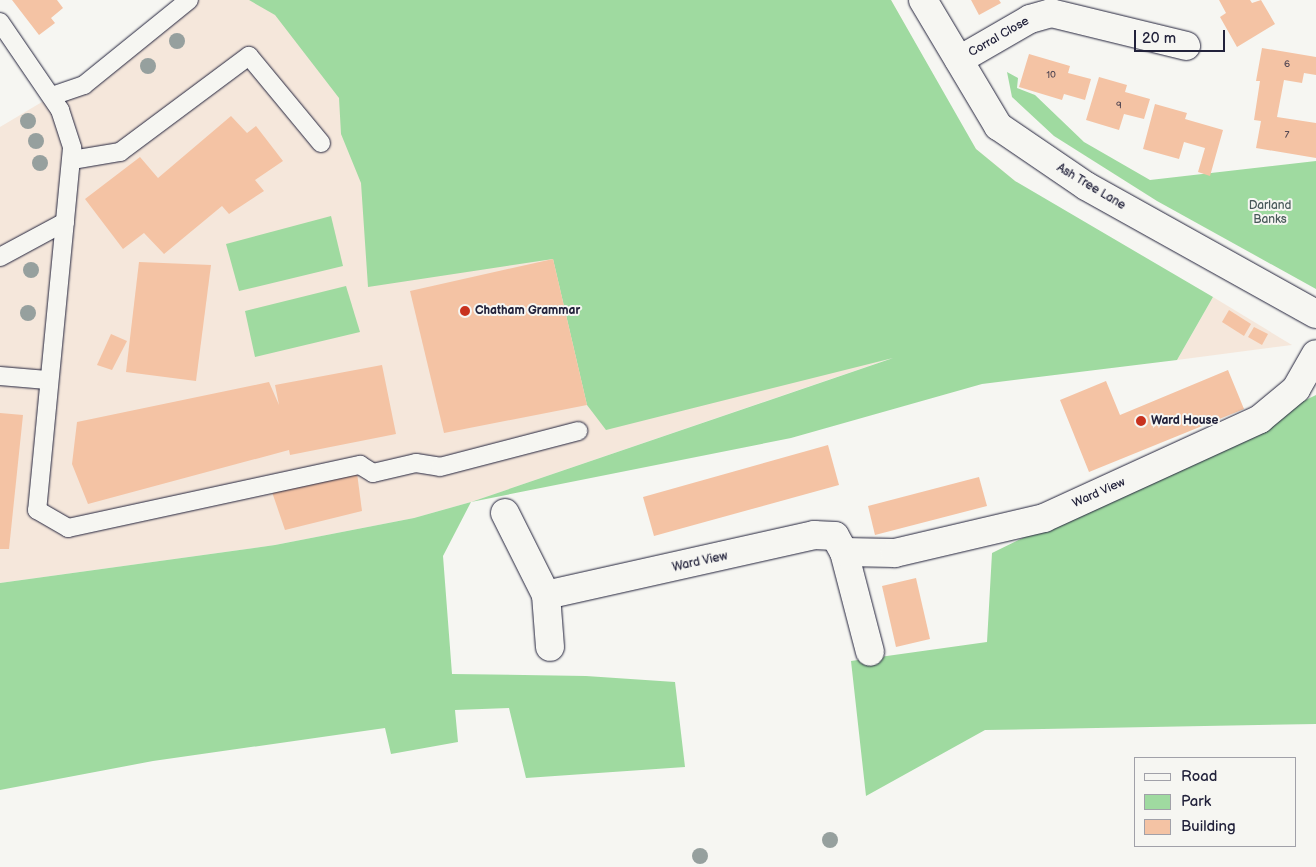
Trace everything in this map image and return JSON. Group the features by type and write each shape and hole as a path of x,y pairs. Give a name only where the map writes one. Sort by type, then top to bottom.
{"street":[{"name":"Ash Tree Lane","path":"922,0 998,126 1086,186 1316,314"},
{"name":"Corral Close","path":"958,60 1030,19 1051,13 1186,46"},
{"name":"Ward View","path":"844,552 895,553 1044,518 1260,419 1296,388 1316,354"},
{"path":"505,513 546,595 550,647"},
{"name":"Ward View","path":"546,595 814,536 835,536 844,552 870,652"}],"lane":[{"path":"52,96 84,85 190,0"},
{"path":"0,22 52,96 63,115 72,160 47,380 37,510 68,528 360,465 373,473 416,463 440,467 578,431"},
{"path":"72,160 120,152 249,56 321,143"},
{"path":"0,257 65,222"},
{"path":"0,376 47,380"}],"shaded area":[{"name":"Chatham Grammar","path":"193,0 891,0 976,149 1015,181 901,355 471,502 414,518 275,545 0,583 0,127 52,96 78,95"},
{"path":"1213,297 1292,345 1177,360"}],"green space":[{"path":"249,0 891,0 976,149 1015,181 1213,297 1177,360 982,384 791,438 471,502 893,358 606,430 587,405 553,259 368,287 361,183 341,134 339,98 275,15"},
{"name":"Darland Banks","path":"1007,72 1018,78 1017,88 1035,95 1084,142 1150,180 1316,161 1316,289 1157,201 1054,136 1012,97"},
{"path":"331,216 343,266 239,291 226,244"},
{"path":"346,286 360,332 255,357 245,311"},
{"path":"1316,395 1316,724 985,730 866,796 851,661 987,642 992,553"},
{"path":"471,502 443,556 452,674 586,676 675,682 685,767 526,778 509,708 455,710 458,742 391,754 385,728 153,761 0,790 0,583 275,545 414,518"}],"building":[{"path":"12,0 57,0 63,8 51,18 55,23 39,35"},
{"path":"971,0 999,0 1001,3 979,15"},
{"path":"1219,0 1250,0 1252,3 1261,0 1275,24 1237,47 1220,17 1226,13"},
{"path":"1262,48 1316,57 1316,75 1304,73 1302,83 1284,80 1277,117 1316,123 1316,158 1256,148 1261,121 1254,120 1260,81 1256,81"},
{"path":"1029,54 1070,66 1068,73 1091,79 1085,100 1064,94 1062,100 1019,87"},
{"path":"1099,77 1127,85 1125,92 1150,99 1144,119 1124,114 1119,130 1086,120"},
{"path":"1155,104 1187,113 1185,119 1223,130 1210,176 1198,172 1205,148 1184,142 1179,159 1143,149"},
{"path":"231,116 247,133 256,126 283,161 255,180 264,191 229,214 222,206 164,254 144,233 123,249 85,199 140,157 158,178"},
{"path":"553,259 587,405 444,433 410,291"},
{"path":"139,262 211,265 196,381 126,372"},
{"path":"1229,310 1251,324 1244,336 1222,322"},
{"path":"1254,327 1268,334 1262,345 1248,337"},
{"path":"111,334 127,341 112,370 97,365"},
{"path":"382,365 396,434 290,455 289,450 88,504 72,464 77,422 269,382 279,405 275,385"},
{"name":"Ward House","path":"1228,370 1244,409 1089,472 1060,400 1106,381 1120,415"},
{"path":"0,413 23,415 9,549 0,549"},
{"path":"828,445 839,485 654,536 643,497"},
{"path":"357,473 362,511 285,530 272,492"},
{"path":"979,477 987,506 875,535 868,506"},
{"path":"916,578 930,639 896,647 882,586"}],"place":[{"name":"Chatham Grammar","path":"465,311"},
{"name":"Ward House","path":"1141,421"}]}
